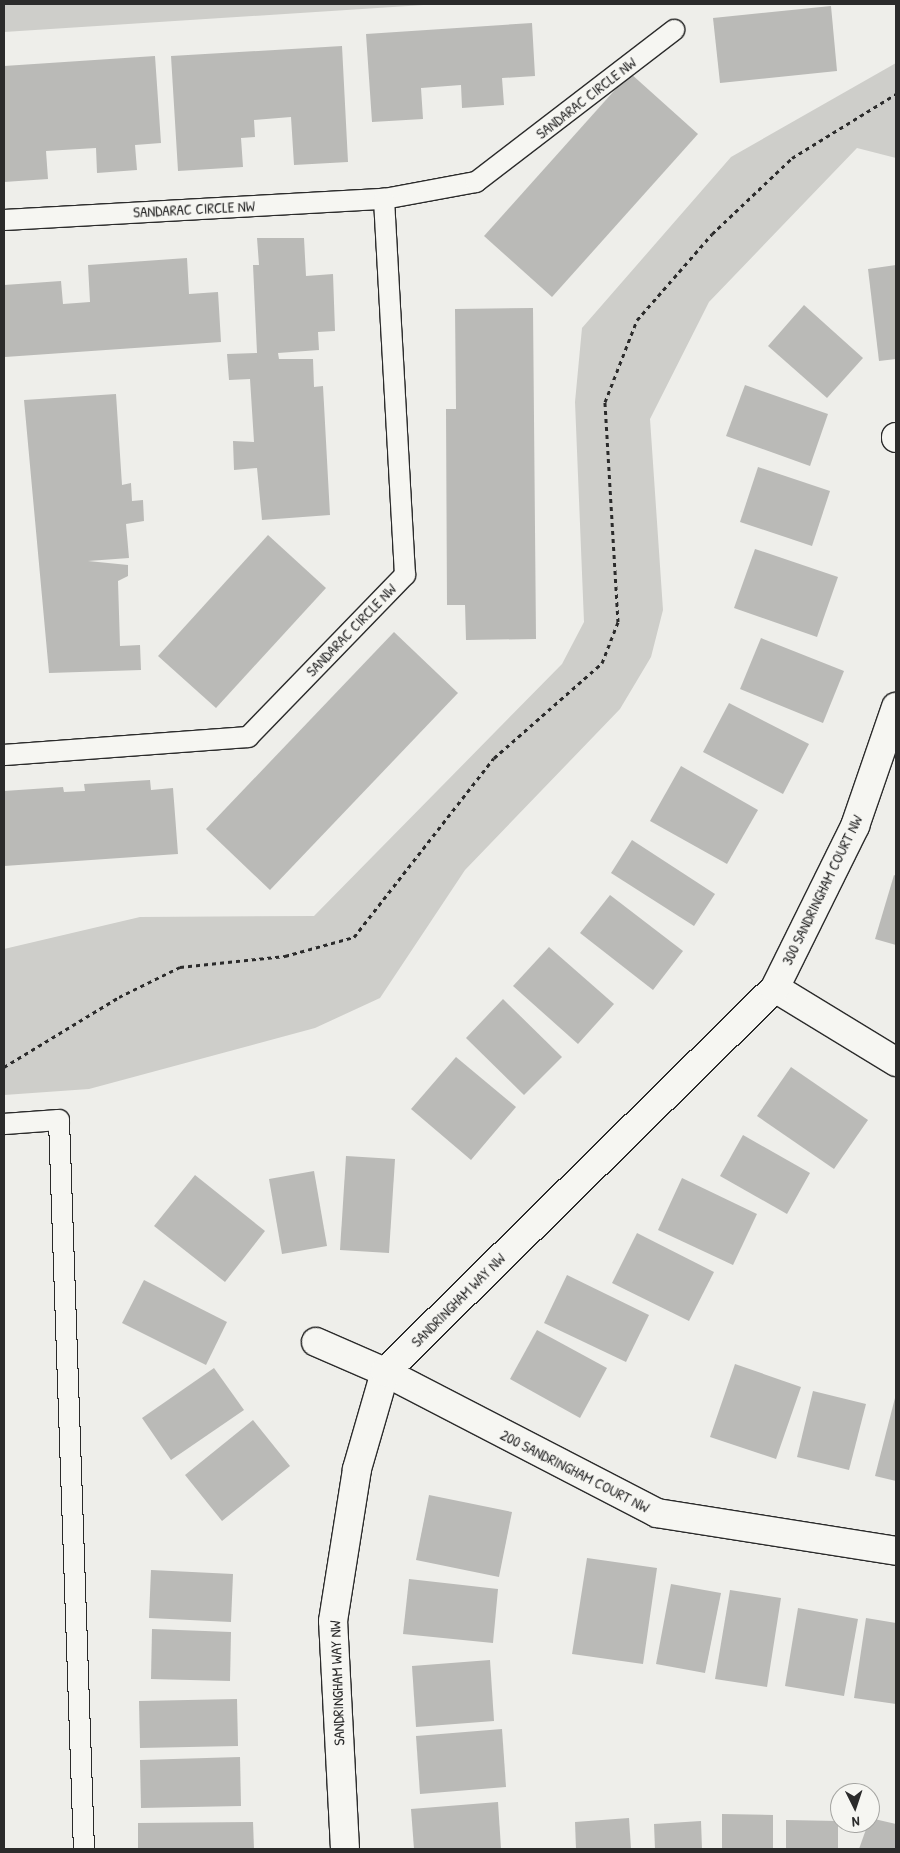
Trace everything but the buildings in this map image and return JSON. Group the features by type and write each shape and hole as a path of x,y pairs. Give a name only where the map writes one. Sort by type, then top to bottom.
{"street":[{"name":"300 SANDRINGHAM COURT NW","path":"775,988 855,826 896,707"},
{"path":"775,988 896,1062"},
{"name":"SANDRINGHAM WAY NW","path":"344,1849 333,1622 357,1469 385,1372 775,988"},
{"name":"200 SANDRINGHAM COURT NW","path":"316,1342 385,1372 657,1513 896,1551"}],"lane":[{"name":"SANDARAC CIRCLE NW","path":"4,220 384,199 476,182 674,30"},
{"name":"SANDARAC CIRCLE NW","path":"4,755 248,737 405,575 384,199"},
{"path":"4,1124 59,1120 84,1849"}],"path":[{"path":"4,1067 119,997 180,967 285,956 354,937 494,758 602,663 618,622 605,402 637,320 712,234 792,158 896,94"}],"shaded area":[{"path":"4,4 439,4 4,32"},
{"path":"896,63 896,158 857,148 709,302 650,419 663,610 651,657 620,709 465,870 380,998 315,1028 89,1089 4,1095 4,949 140,917 314,916 562,664 584,622 575,402 582,328 731,157"}]}
